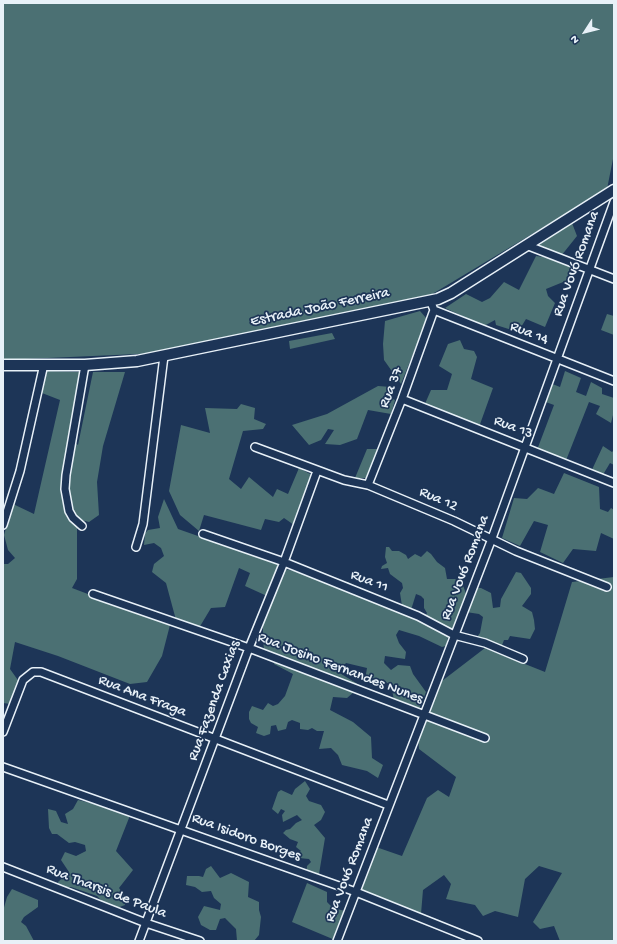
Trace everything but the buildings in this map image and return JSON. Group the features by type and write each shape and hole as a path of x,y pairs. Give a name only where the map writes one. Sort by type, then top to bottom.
{"street":[{"name":"Estrada João Ferreira","path":"3,365 114,364 164,356 432,305 614,190"},
{"name":"Rua Vovó Romana","path":"337,941 388,805 491,541 524,446 614,202"},
{"path":"526,245 614,279"},
{"name":"Rua 14","path":"432,305 556,359 614,381"},
{"name":"Rua 37","path":"368,484 402,400 432,305"},
{"path":"136,547 143,524 164,356"},
{"path":"3,525 20,471 44,364"},
{"path":"82,526 73,518 69,511 65,489 66,475 85,365"},
{"name":"Rua 13","path":"402,400 524,446 614,483"},
{"name":"Rua 12","path":"255,447 344,480 368,484 454,521 491,541 607,587"},
{"name":"Rua Fazenda Caxias","path":"139,941 249,648 284,562 318,471"},
{"name":"Rua 11","path":"203,534 284,562 418,616 454,635 484,643 523,659"},
{"name":"Rua Josino Fernandes Nunes","path":"93,594 249,648 485,738"},
{"name":"Rua Ana Fraga","path":"3,732 23,680 33,672 41,672 388,805"},
{"name":"Rua Isidoro Borges","path":"3,767 356,892 478,941"},
{"name":"Rua Tharsis de Paula","path":"3,867 146,923 200,941"}],"green space":[{"path":"3,3 614,3 614,154 607,189 429,296 160,353 3,360"},
{"path":"572,223 577,236 561,256 535,244"},
{"path":"536,256 557,259 569,264 575,269 573,278 546,289 548,296 555,303 545,327 526,319 518,332 496,325 495,320 484,326 445,308 466,294 482,302 490,298 504,282 519,290"},
{"path":"420,311 427,319 401,384 384,360 383,344 385,321"},
{"path":"607,314 614,316 614,335 601,330"},
{"path":"332,333 335,339 290,349 289,341"},
{"path":"460,340 464,349 474,351 477,357 471,379 493,388 479,427 424,406 431,390 447,390 452,374 439,366 448,344"},
{"path":"47,371 81,372 70,439 78,445 93,372 125,372 103,446 97,482 99,515 89,522 77,519 77,579 72,588 170,625 162,656 147,682 130,684 58,656 15,642 10,669 20,683 11,704 3,703 3,564 8,564 15,558 8,550 4,535 13,504 34,514 60,400 42,393"},
{"path":"565,371 581,378 576,392 586,396 591,382 602,388 602,394 614,398 614,411 611,423 596,414 600,406 589,402 565,463 537,450 554,405 543,401 550,383 560,387"},
{"path":"378,386 391,387 387,396 395,400 391,414 368,410 357,439 340,445 325,444 334,430 328,429 321,440 309,445 292,425 327,414"},
{"path":"241,404 255,408 254,419 266,424 263,429 243,431 229,479 241,489 249,477 273,497 277,489 288,494 299,468 312,475 294,525 284,518 279,522 265,519 261,530 204,515 199,531 180,515 169,491 181,425 210,433 205,408 237,409"},
{"path":"603,446 612,452 614,450 614,465 610,463 601,478 590,474"},
{"path":"367,449 378,449 367,478 355,478"},
{"path":"564,473 599,487 600,509 608,512 611,508 614,510 614,539 601,533 596,551 573,549 563,563 540,552 548,525 534,521 520,546 502,538 514,498 527,499 538,488 554,494"},
{"path":"164,499 178,529 281,565 267,596 245,586 250,573 239,568 225,607 211,608 199,628 176,620 166,583 152,572 154,564 164,556 161,548 154,543 144,545 145,533 148,530 160,528 158,517"},
{"path":"386,547 389,547 392,551 399,551 406,555 408,559 415,554 421,557 427,551 445,568 447,579 455,579 463,585 466,594 472,596 475,588 481,588 491,593 493,608 500,607 501,599 516,572 521,573 531,588 531,594 522,606 532,612 534,620 535,629 530,639 510,636 508,640 504,640 501,648 477,637 480,633 483,617 479,614 466,612 453,631 448,630 443,625 425,617 427,613 424,608 424,599 421,596 416,594 411,610 402,606 400,593 403,588 402,583 390,574 388,568 381,569 382,566 387,563 385,557"},
{"path":"284,569 304,573 328,584 348,582 384,607 406,614 448,637 446,646 442,647 419,636 399,630 396,635 399,643 406,652 405,659 385,656 384,663 391,670 398,665 410,666 413,674 426,692 419,709 394,700 391,685 382,680 368,678 366,674 367,668 346,663 338,672 361,686 347,698 333,697 330,710 353,722 371,737 372,758 383,765 378,778 367,771 342,765 338,755 331,748 319,749 324,731 317,731 312,728 308,730 300,729 300,723 292,720 288,722 286,729 278,731 276,725 271,726 270,734 264,736 256,733 258,727 251,723 249,719 249,712 252,706 263,710 268,703 273,706 278,704 285,696 293,674 274,664 274,654 264,650 263,640 263,621"},
{"path":"614,577 614,941 560,941 554,926 540,929 533,922 562,873 539,866 525,879 518,917 495,911 483,916 475,905 446,899 451,884 444,875 423,890 421,914 359,890 376,847 402,856 427,798 438,790 449,797 456,777 419,749 418,738 424,726 438,684 485,648 545,672 572,582"},
{"path":"305,781 310,789 306,796 309,801 321,805 325,812 321,820 314,825 325,838 319,874 313,878 306,875 307,866 311,862 309,859 299,858 297,853 301,851 296,847 298,842 290,839 283,833 302,820 297,815 283,822 282,815 285,811 281,809 278,814 272,809 278,792 281,790 292,795 295,789"},
{"path":"78,800 105,805 129,813 129,818 116,851 133,870 119,888 125,896 125,905 117,908 104,903 97,896 71,887 59,887 58,882 69,872 61,860 65,852 76,856 86,851 85,845 75,842 69,843 57,834 52,834 49,828 48,809 56,811 61,822 68,824 65,814 73,809"},
{"path":"211,866 220,878 231,873 249,882 248,897 259,902 261,917 259,935 254,941 237,941 236,929 225,918 220,919 216,930 210,930 201,925 198,917 204,906 220,910 221,904 214,898 211,891 202,892 195,887 186,885 187,876 203,877 206,869"},
{"path":"307,883 327,892 327,902 333,908 345,911 335,940 292,922"},
{"path":"12,889 38,900 38,907 24,917 21,922 26,926 34,941 3,941 3,911 7,897"}]}
